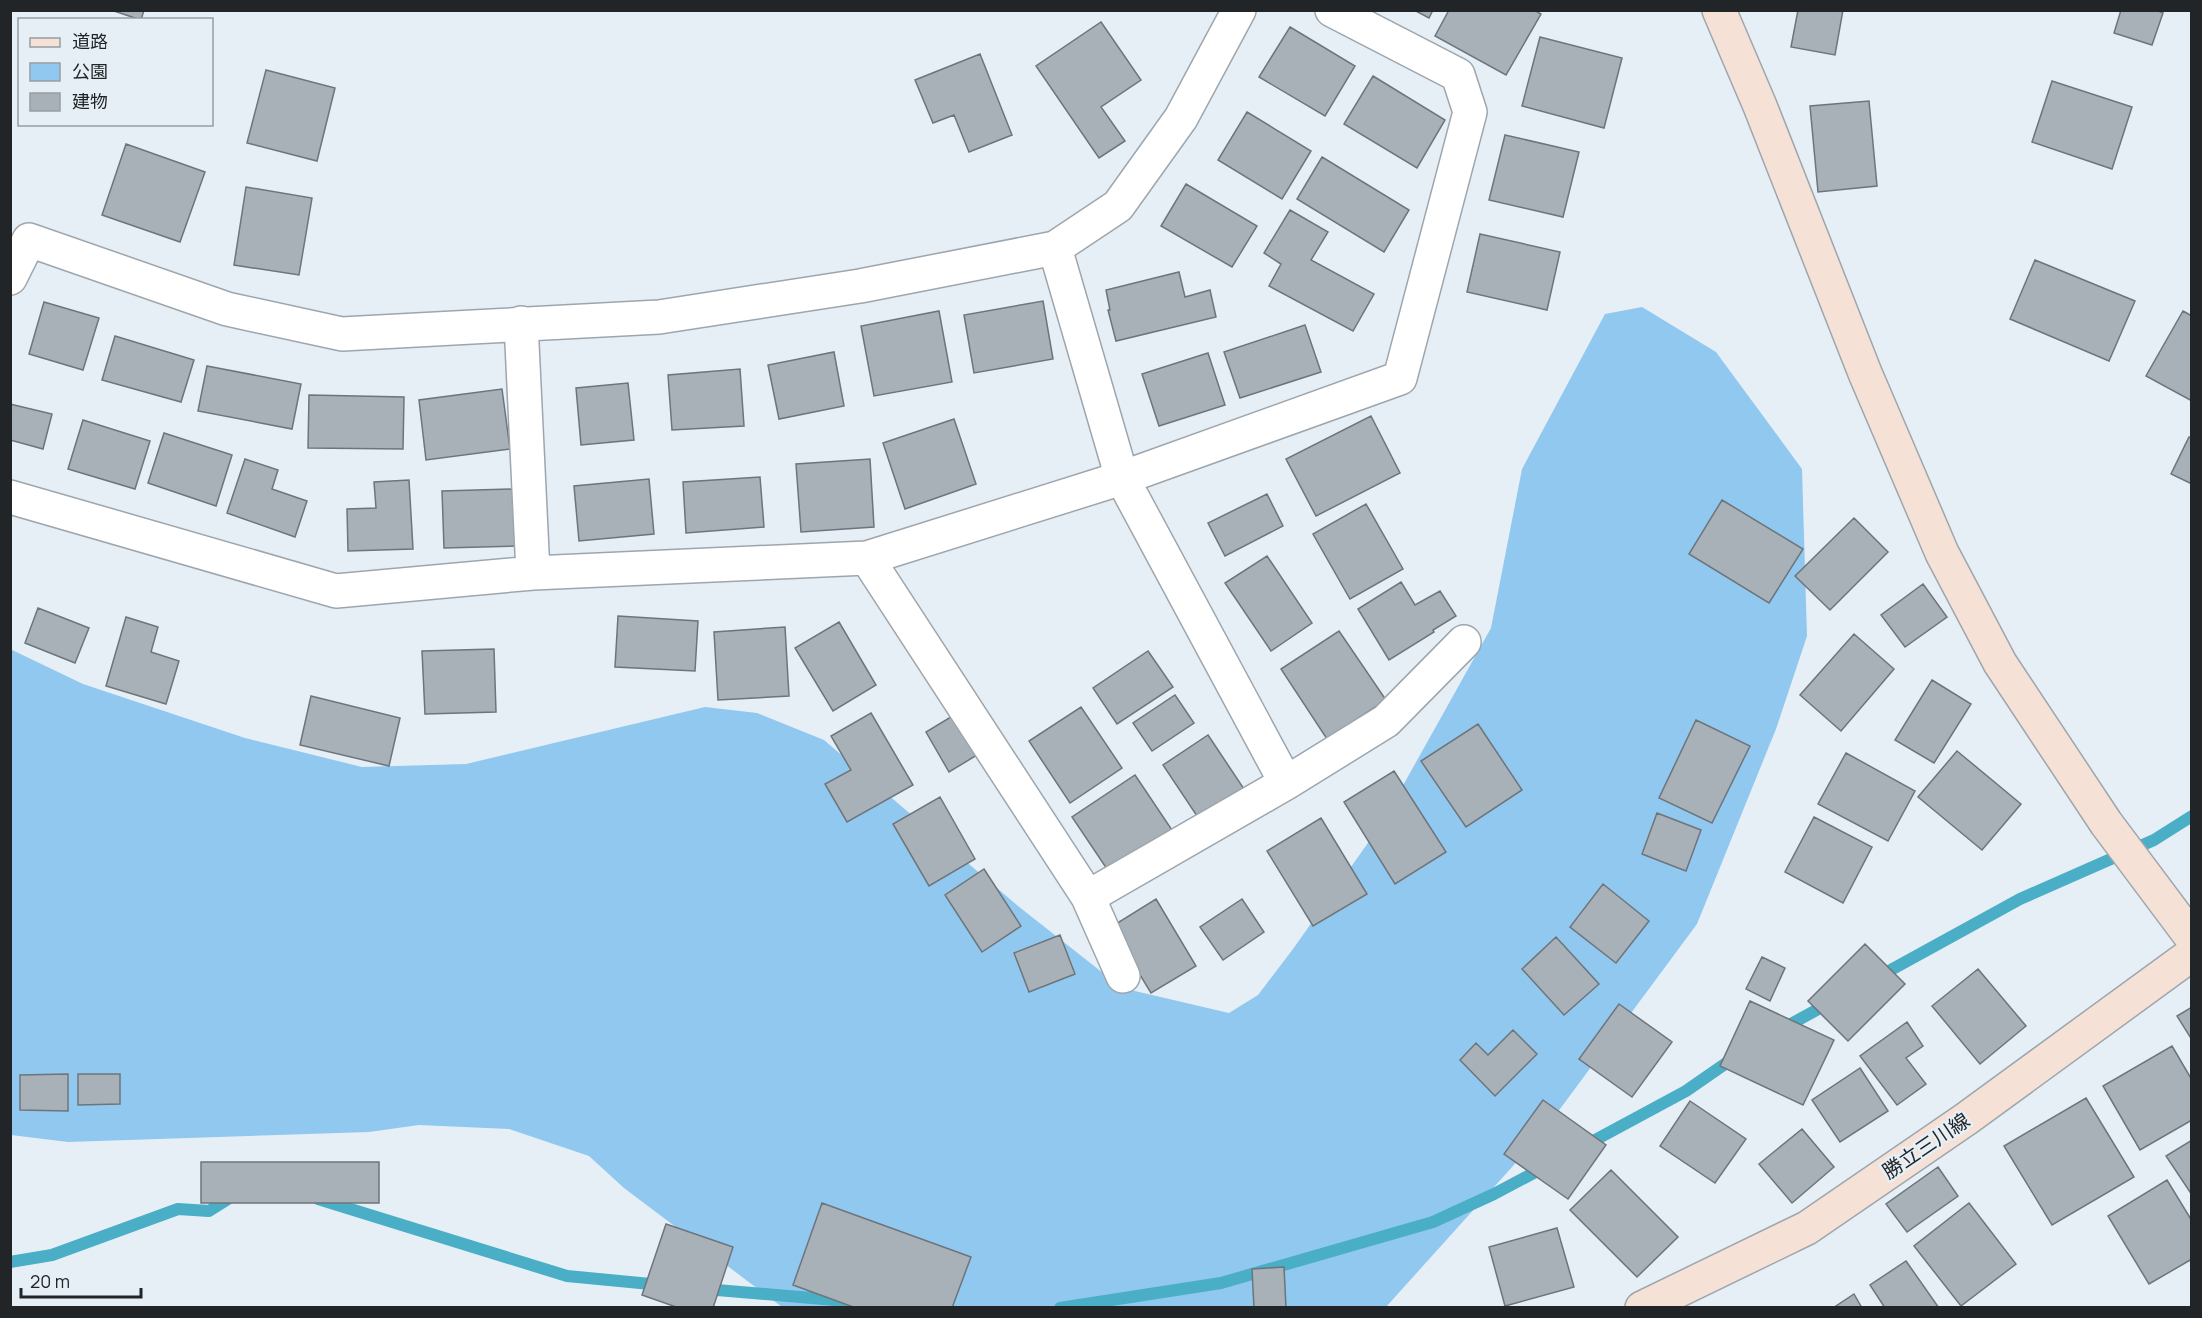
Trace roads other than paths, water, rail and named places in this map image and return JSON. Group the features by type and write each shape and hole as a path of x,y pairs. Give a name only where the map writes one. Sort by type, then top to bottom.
{"street":[{"path":"10,278 29,240 227,309 342,334 659,317 860,286 1055,249 1118,206 1181,118 1239,10"},
{"path":"10,497 336,591 533,573 867,558 1122,478 1400,378 1470,112 1458,75 1332,10"},
{"path":"1719,10 1764,117 1865,373 1942,553 2000,663 2106,823 2192,938"},
{"path":"1055,249 1122,478 1286,783"},
{"path":"520,323 533,573"},
{"path":"867,558 1088,897 1123,976"},
{"path":"1088,897 1286,783 1386,721 1464,642"},
{"name":"勝立三川線","path":"1642,1308 1807,1228 1966,1119 2192,954"}],"waterway":[{"path":"1878,977 2020,899 2154,840 2192,816"},
{"path":"1780,1030 1831,1002"},
{"path":"1584,1146 1686,1091 1735,1057"},
{"path":"1060,1308 1221,1283 1433,1222 1545,1167"},
{"path":"10,1262 52,1255 178,1209 209,1211 236,1194"},
{"path":"318,1199 567,1276 661,1285"},
{"path":"705,1289 849,1303"}]}
